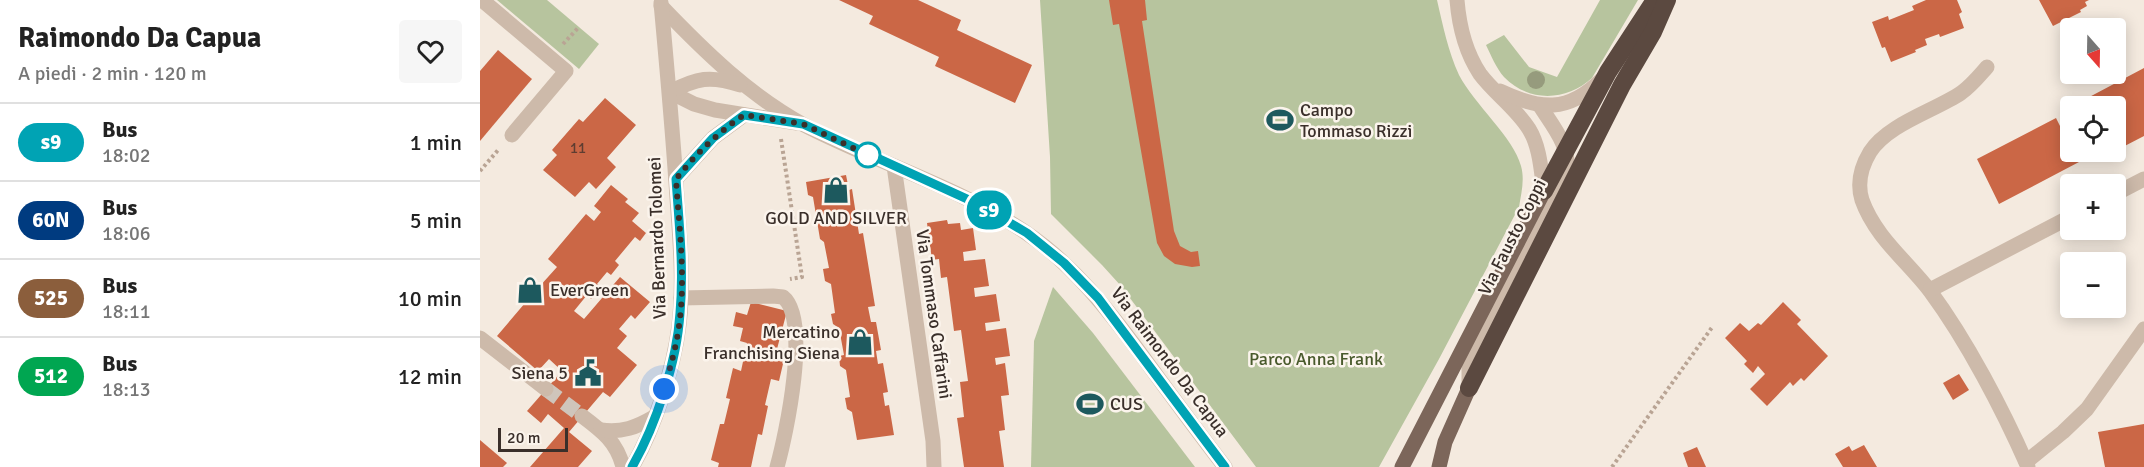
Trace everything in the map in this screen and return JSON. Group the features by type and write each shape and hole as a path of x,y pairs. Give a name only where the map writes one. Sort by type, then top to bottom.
{"highway":[{"path":"1544,191 1565,148 1608,72 1655,0"},
{"path":"1469,388 1622,85 1656,25 1666,0"}],"main road":[{"path":"1402,467 1544,191"},
{"path":"1439,467 1445,442 1469,388"}],"street":[{"path":"482,0 566,71 512,135"},
{"name":"Via Fausto Coppi","path":"1457,0 1461,28 1467,47 1481,74 1524,122 1532,136 1538,151 1544,191"},
{"name":"Via Raimondo Da Capua","path":"661,3 719,64 746,87 803,124 997,214 1027,233 1064,263 1116,320 1225,467"},
{"name":"Via Bernardo Tolomei","path":"632,467 654,417 676,341 681,298 676,179 661,3"},
{"path":"1987,67 1961,93 1880,140 1869,154 1861,174 1860,190 1867,211 1888,243 1929,290 1984,379 2027,465 2087,408 2144,329"},
{"path":"1540,106 1554,106 1573,100 1591,89 1608,72"},
{"name":"Via Raimondo Da Capua","path":"669,92 689,82 708,78 723,79 746,87"},
{"name":"Via Fausto Coppi","path":"1495,88 1540,106"},
{"name":"Via Raimondo Da Capua","path":"669,92 704,107 803,124"},
{"path":"1540,106 1565,148"},
{"path":"676,179 713,138 744,115"},
{"name":"Via Fausto Coppi","path":"1469,388 1469,368 1473,357 1566,172 1568,162 1565,148"},
{"name":"Via Tommaso Caffarini","path":"894,166 933,441 934,467"},
{"path":"2126,188 2144,179"},
{"path":"1929,290 2060,222"},
{"path":"681,298 773,296 783,297 790,305 796,362 789,412 777,467"},
{"path":"480,338 546,389"},
{"path":"582,416 601,430 618,450 623,467"},
{"path":"601,430 618,431 633,428 654,417"}],"path":[{"path":"480,171 512,135"},
{"path":"781,139 802,277"},
{"path":"1612,467 1713,326"}],"green space":[{"path":"497,0 547,0 599,44 579,69"},
{"name":"Parco Anna Frank","path":"1040,0 1437,0 1449,48 1459,75 1517,155 1523,176 1522,187 1519,207 1379,467 1256,467 1121,286 1051,214 1050,157"},
{"path":"1600,0 1638,0 1592,78 1571,91 1548,96 1525,91 1504,77 1486,45 1504,35 1529,67 1557,77"},
{"name":"CUS","path":"1053,287 1093,333 1195,467 1031,467 1034,341"}],"building":[{"path":"839,0 918,0 961,20 957,30 1032,65 1015,103 935,66 939,57 869,24 873,16"},
{"path":"1109,0 1145,0 1147,20 1142,21 1174,231 1180,246 1191,252 1198,251 1200,266 1175,264 1164,256 1157,243 1119,24 1113,25"},
{"path":"1926,0 1957,0 1962,12 1959,14 1964,28 1940,37 1939,34 1925,39 1927,45 1891,62 1885,47 1882,48 1872,22 1888,16 1889,20 1914,10 1912,6"},
{"path":"2039,0 2089,0 2085,2 2087,6 2080,10 2081,12 2069,18 2060,18 2060,22 2053,26"},
{"path":"498,50 532,79 480,141 480,71"},
{"path":"2144,68 2144,136 2126,145 2126,96 2091,96 2114,84 2126,84 2126,78"},
{"path":"605,98 636,125 607,158 616,167 596,189 589,182 575,197 543,170 557,155 552,150 579,119 583,122"},
{"path":"2056,118 2060,126 2060,162 2079,162 1999,204 1977,159"},
{"path":"846,175 849,190 852,189 859,234 863,233 875,306 868,307 871,322 876,322 881,350 876,351 878,364 883,363 888,392 883,393 885,406 889,405 894,435 857,440 852,412 847,409 845,398 850,397 846,370 840,366 839,356 844,355 839,328 833,324 831,314 835,313 831,284 825,281 823,269 829,268 824,242 820,239 813,197 808,195 806,182"},
{"path":"611,185 628,199 625,202 639,213 632,221 646,233 640,241 635,237 615,261 619,265 611,275 607,272 597,284 601,287 591,299 587,295 574,311 584,319 620,277 650,302 635,319 631,315 619,329 627,336 617,348 637,365 610,397 603,392 569,432 592,451 578,467 530,467 564,428 548,414 541,423 527,411 562,371 549,359 538,371 497,336 525,303 517,295 530,280 539,287 557,267 548,259 586,214 594,221 601,212 594,206"},
{"path":"947,220 948,224 960,223 961,230 973,228 976,250 963,252 964,261 985,259 989,286 974,288 975,297 996,294 1000,321 985,323 986,331 1006,328 1010,356 995,358 996,365 1005,363 1009,395 1001,396 1005,430 999,431 1004,467 964,467 957,418 964,417 960,382 968,381 961,330 954,331 947,277 941,278 939,259 932,260 927,223"},
{"path":"751,302 787,311 777,349 786,351 779,381 771,379 762,435 758,434 751,467 718,467 719,463 711,460 720,424 724,424 730,399 726,398 733,368 741,371 747,343 740,341 743,328 733,326 736,312 747,315"},
{"path":"1783,302 1801,320 1797,324 1828,356 1804,381 1801,378 1793,386 1790,382 1767,406 1750,389 1765,374 1758,366 1753,373 1744,364 1747,361 1725,338 1740,323 1749,331 1758,323 1761,325"},
{"path":"1959,374 1969,390 1953,400 1943,383"},
{"path":"2144,424 2144,467 2105,467 2098,432"},
{"path":"480,440 507,463 503,467 480,467"},
{"path":"1864,445 1877,467 1843,467 1835,454 1849,446 1852,451"},
{"path":"1697,447 1706,467 1688,467 1683,453"}],"tunnel":[{"path":"546,389 582,416"}],"bus line":[{"name":"s9","path":"632,467 644,444 659,403 679,327 681,269 676,179 697,153 727,126 744,115 803,124 978,204 1027,233 1064,263 1098,298 1225,467"}],"place":[{"name":"Campo Tommaso Rizzi","path":"1280,120"},
{"name":"GOLD AND SILVER","path":"836,190"},
{"name":"EverGreen","path":"530,290"},
{"name":"Mercatino Franchising Siena","path":"860,342"},
{"name":"Siena 5","path":"588,373"},
{"name":"CUS","path":"1090,404"}],"route":[{"path":"664,389 681,312 676,179 697,153 727,126 744,115 803,124 868,155"}]}
